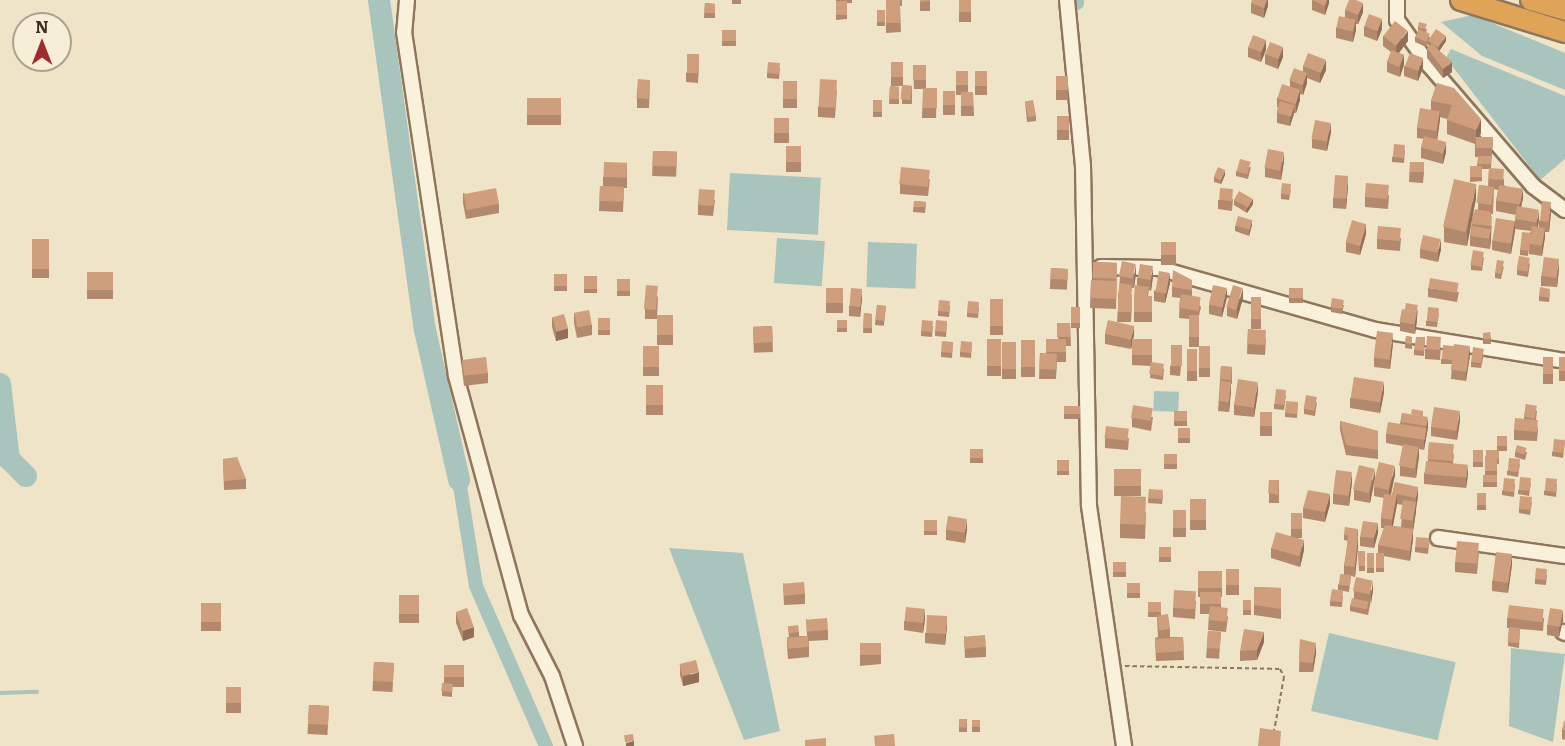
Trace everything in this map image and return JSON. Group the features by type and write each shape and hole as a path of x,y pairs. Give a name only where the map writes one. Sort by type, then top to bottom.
{"highway":[{"path":"1461,0 1565,32"},
{"path":"1531,0 1565,10"}],"street":[{"path":"407,0 404,32 456,376 521,615 552,675 575,746"},
{"path":"1066,0 1083,165 1089,506 1124,746"},
{"path":"1397,0 1397,20 1429,65 1533,186 1565,210"},
{"path":"1085,267 1158,268 1376,330 1565,361"},
{"path":"1438,538 1565,556"}],"path":[{"path":"1113,666 1280,669 1284,677 1274,735"}],"water":[{"path":"1473,15 1565,53 1565,90 1482,56 1441,22"},
{"path":"1451,49 1565,96 1565,159 1540,180 1446,58"},
{"path":"730,173 821,178 818,235 727,230"},
{"path":"777,238 825,241 822,286 774,283"},
{"path":"868,242 917,244 915,289 866,287"},
{"path":"1154,391 1179,392 1178,412 1153,411"},
{"path":"669,548 743,553 780,731 744,740"},
{"path":"1329,633 1456,662 1438,740 1311,711"},
{"path":"1511,648 1565,654 1553,742 1509,726"}],"building":[{"path":"886,0 900,0 900,23 886,23"},
{"path":"959,0 971,0 971,12 959,12"},
{"path":"1252,0 1267,0 1264,8 1251,3"},
{"path":"1312,0 1327,0 1325,6"},
{"path":"1349,0 1363,3 1358,15 1345,10"},
{"path":"836,1 847,1 847,15 836,15"},
{"path":"705,3 715,4 715,13 704,13"},
{"path":"877,10 885,10 885,22 877,22"},
{"path":"1369,14 1382,19 1377,31 1364,26"},
{"path":"1339,16 1356,20 1353,32 1336,28"},
{"path":"1395,21 1408,31 1396,46 1383,36"},
{"path":"1419,22 1427,24 1425,29 1418,27"},
{"path":"1419,29 1430,34 1426,42 1415,37"},
{"path":"1436,29 1446,36 1438,47 1428,40"},
{"path":"722,30 736,30 736,41 722,41"},
{"path":"1253,35 1266,40 1261,52 1248,47"},
{"path":"1270,42 1283,47 1278,59 1265,54"},
{"path":"1432,44 1452,62 1443,69 1427,48"},
{"path":"1392,50 1404,55 1399,67 1387,62"},
{"path":"1308,53 1326,60 1321,73 1303,66"},
{"path":"1410,53 1423,58 1418,71 1405,66"},
{"path":"687,54 699,54 699,73 687,73"},
{"path":"768,62 780,63 779,74 767,73"},
{"path":"891,62 903,62 903,77 891,77"},
{"path":"913,65 926,65 926,80 913,80"},
{"path":"1294,68 1307,73 1302,85 1289,80"},
{"path":"956,71 968,71 968,85 956,85"},
{"path":"975,71 987,71 987,86 975,86"},
{"path":"1056,76 1068,76 1068,90 1056,90"},
{"path":"638,79 650,80 648,99 636,98"},
{"path":"820,79 837,80 836,108 819,107"},
{"path":"783,81 797,81 797,99 783,99"},
{"path":"1437,83 1454,88 1481,119 1476,130 1447,120 1452,105 1431,101"},
{"path":"1282,84 1300,90 1295,104 1277,98"},
{"path":"902,85 912,86 910,100 901,99"},
{"path":"890,86 899,87 899,99 889,99"},
{"path":"923,88 937,88 937,108 923,108"},
{"path":"943,91 955,91 955,105 943,105"},
{"path":"961,92 973,92 973,106 961,106"},
{"path":"527,98 561,98 561,115 527,115"},
{"path":"873,100 882,100 882,112 873,112"},
{"path":"1033,100 1036,116 1028,117 1025,102"},
{"path":"1280,101 1294,105 1291,117 1277,113"},
{"path":"1420,108 1440,111 1437,131 1417,128"},
{"path":"1057,116 1069,116 1069,130 1057,130"},
{"path":"774,118 789,118 789,133 774,133"},
{"path":"1315,120 1331,123 1327,142 1311,139"},
{"path":"1424,136 1446,142 1443,154 1421,148"},
{"path":"1476,137 1493,137 1493,148 1476,148"},
{"path":"1394,144 1405,145 1404,158 1393,157"},
{"path":"786,146 801,146 801,162 786,162"},
{"path":"1268,149 1284,152 1280,171 1264,168"},
{"path":"653,151 677,152 676,167 652,166"},
{"path":"1478,156 1491,156 1491,164 1478,164"},
{"path":"1240,159 1251,162 1247,174 1237,172"},
{"path":"604,162 627,163 626,178 603,177"},
{"path":"1410,162 1424,162 1424,172 1410,172"},
{"path":"1470,166 1482,166 1482,177 1470,177"},
{"path":"901,167 930,170 928,187 899,184"},
{"path":"1218,167 1225,170 1221,180 1214,177"},
{"path":"1489,168 1504,169 1503,180 1488,179"},
{"path":"1335,175 1348,176 1346,199 1333,198"},
{"path":"1454,179 1476,184 1465,232 1443,227"},
{"path":"1282,183 1291,184 1290,195 1281,194"},
{"path":"1366,183 1389,185 1388,199 1365,197"},
{"path":"1479,185 1494,187 1491,205 1476,203"},
{"path":"1499,185 1523,189 1520,205 1496,201"},
{"path":"600,186 624,187 623,202 599,201"},
{"path":"496,188 499,204 467,210 464,194"},
{"path":"1220,188 1233,189 1232,201 1219,200"},
{"path":"699,189 715,190 714,206 698,205"},
{"path":"1239,191 1253,199 1248,208 1234,200"},
{"path":"914,201 926,202 926,207 914,207"},
{"path":"1542,201 1551,202 1549,222 1540,221"},
{"path":"1517,206 1539,210 1536,223 1515,219"},
{"path":"1475,209 1491,212 1490,216 1474,214"},
{"path":"1473,214 1492,216 1491,226 1472,224"},
{"path":"1238,216 1252,220 1250,230 1235,226"},
{"path":"1496,218 1515,221 1511,244 1492,241"},
{"path":"1352,220 1366,224 1360,246 1346,242"},
{"path":"1378,226 1401,228 1400,241 1377,239"},
{"path":"1472,226 1491,229 1489,239 1470,236"},
{"path":"1532,226 1545,228 1542,246 1529,244"},
{"path":"1522,232 1531,233 1529,251 1520,250"},
{"path":"1423,235 1441,239 1437,253 1420,249"},
{"path":"32,239 49,239 49,269 32,269"},
{"path":"1161,242 1176,242 1176,255 1161,255"},
{"path":"1473,250 1484,252 1481,267 1470,265"},
{"path":"1519,256 1530,258 1527,272 1517,270"},
{"path":"1544,257 1559,259 1556,278 1541,276"},
{"path":"1497,260 1504,261 1501,274 1495,273"},
{"path":"1122,261 1136,264 1133,279 1119,276"},
{"path":"1093,262 1117,263 1116,279 1092,278"},
{"path":"1140,264 1153,266 1151,280 1138,278"},
{"path":"1051,268 1068,269 1067,280 1050,279"},
{"path":"1173,270 1192,280 1192,290 1172,287"},
{"path":"1159,271 1170,273 1166,294 1155,292"},
{"path":"87,272 113,272 113,290 87,290"},
{"path":"554,274 567,274 567,286 554,286"},
{"path":"584,276 597,276 597,289 584,289"},
{"path":"1430,278 1459,283 1457,293 1428,288"},
{"path":"617,279 630,279 630,291 617,291"},
{"path":"1091,280 1117,281 1116,299 1090,298"},
{"path":"1120,283 1132,285 1131,294 1118,294"},
{"path":"646,285 658,286 656,310 644,309"},
{"path":"1135,285 1149,287 1147,296 1134,296"},
{"path":"1213,285 1227,288 1223,307 1209,305"},
{"path":"1233,285 1243,288 1236,310 1226,307"},
{"path":"1540,287 1550,289 1549,298 1539,296"},
{"path":"826,288 843,288 843,303 826,303"},
{"path":"851,288 862,289 860,307 849,306"},
{"path":"1289,288 1303,288 1303,298 1289,298"},
{"path":"1118,294 1132,294 1132,312 1118,312"},
{"path":"1181,294 1201,297 1199,311 1179,308"},
{"path":"1134,296 1152,296 1152,312 1134,312"},
{"path":"1251,297 1261,297 1261,319 1251,319"},
{"path":"1332,298 1344,300 1342,309 1331,307"},
{"path":"990,299 1003,299 1003,326 990,326"},
{"path":"939,300 950,301 949,312 938,311"},
{"path":"968,301 979,302 978,314 967,313"},
{"path":"1406,303 1418,305 1417,312 1405,310"},
{"path":"877,305 886,306 884,321 875,320"},
{"path":"1071,307 1080,307 1080,323 1071,323"},
{"path":"1428,307 1439,308 1438,322 1427,321"},
{"path":"1402,309 1417,312 1414,325 1400,322"},
{"path":"589,310 592,325 577,328 574,313"},
{"path":"864,313 872,314 872,328 863,328"},
{"path":"564,314 568,328 557,332 552,317"},
{"path":"657,315 673,315 673,335 657,335"},
{"path":"1189,315 1199,315 1199,337 1189,337"},
{"path":"598,318 610,318 610,330 598,330"},
{"path":"837,320 847,320 847,328 837,328"},
{"path":"922,320 933,321 932,332 921,331"},
{"path":"936,320 947,321 946,332 935,331"},
{"path":"1108,320 1134,326 1131,340 1105,334"},
{"path":"1057,323 1070,323 1070,337 1057,337"},
{"path":"772,326 773,342 754,343 753,327"},
{"path":"1248,329 1266,330 1265,345 1247,344"},
{"path":"1377,331 1393,333 1390,360 1374,358"},
{"path":"1490,332 1491,339 1483,339 1483,333"},
{"path":"1406,336 1412,337 1412,344 1405,343"},
{"path":"1427,336 1441,337 1440,350 1426,349"},
{"path":"1416,337 1425,337 1424,351 1414,350"},
{"path":"987,339 1001,339 1001,366 987,366"},
{"path":"1046,339 1066,339 1066,352 1046,352"},
{"path":"1132,339 1152,339 1152,355 1132,355"},
{"path":"1021,340 1035,340 1035,367 1021,367"},
{"path":"942,341 953,342 952,353 941,352"},
{"path":"961,341 972,342 971,353 960,352"},
{"path":"1002,342 1016,342 1016,369 1002,369"},
{"path":"1454,344 1470,346 1467,372 1451,370"},
{"path":"1171,345 1182,345 1182,366 1171,366"},
{"path":"1443,345 1454,346 1453,360 1442,359"},
{"path":"643,346 659,346 659,367 643,367"},
{"path":"1199,346 1210,346 1210,368 1199,368"},
{"path":"1473,347 1484,349 1481,363 1471,362"},
{"path":"1187,349 1197,349 1197,371 1187,371"},
{"path":"1040,353 1057,354 1056,370 1039,369"},
{"path":"486,357 488,373 464,376 462,360"},
{"path":"1543,357 1553,357 1553,374 1543,374"},
{"path":"1559,357 1565,357 1565,371 1559,371"},
{"path":"1151,362 1164,364 1162,376 1149,374"},
{"path":"1221,366 1232,367 1231,380 1220,379"},
{"path":"1354,377 1384,382 1380,402 1351,398"},
{"path":"1238,379 1258,382 1254,408 1234,405"},
{"path":"1221,381 1231,382 1229,402 1219,401"},
{"path":"646,385 663,385 663,405 646,405"},
{"path":"1276,389 1286,390 1284,405 1274,404"},
{"path":"1306,395 1317,397 1314,411 1304,409"},
{"path":"1286,401 1298,402 1297,414 1285,413"},
{"path":"1526,404 1537,406 1535,419 1524,417"},
{"path":"1133,405 1153,408 1151,421 1131,418"},
{"path":"1064,406 1080,406 1080,414 1064,414"},
{"path":"1434,407 1460,411 1457,431 1431,427"},
{"path":"1412,409 1423,411 1423,417 1411,414"},
{"path":"1174,411 1187,411 1187,421 1174,421"},
{"path":"1260,412 1272,412 1272,426 1260,426"},
{"path":"1402,413 1428,417 1426,426 1401,422"},
{"path":"1515,418 1538,420 1537,432 1514,430"},
{"path":"1340,421 1378,431 1378,450 1346,445"},
{"path":"1388,422 1427,428 1425,440 1386,434"},
{"path":"1106,426 1129,429 1127,441 1105,438"},
{"path":"1178,428 1190,428 1190,438 1178,438"},
{"path":"1497,436 1507,436 1507,446 1497,446"},
{"path":"1554,439 1565,440 1564,453 1553,452"},
{"path":"1429,442 1454,444 1452,461 1428,459"},
{"path":"1403,444 1419,447 1415,469 1399,466"},
{"path":"1517,445 1527,448 1525,455 1515,452"},
{"path":"970,449 983,449 983,458 970,458"},
{"path":"1473,450 1483,450 1483,462 1473,462"},
{"path":"1486,450 1499,450 1499,459 1497,456 1486,456"},
{"path":"1164,454 1177,454 1177,464 1164,464"},
{"path":"1485,456 1497,456 1497,471 1485,471"},
{"path":"237,457 246,479 224,481 223,459"},
{"path":"1509,458 1520,459 1519,472 1508,471"},
{"path":"1057,460 1069,460 1069,471 1057,471"},
{"path":"1426,461 1468,465 1467,478 1425,474"},
{"path":"1379,462 1395,466 1388,490 1373,486"},
{"path":"1359,465 1375,469 1368,493 1353,489"},
{"path":"1114,469 1141,469 1141,486 1114,486"},
{"path":"1336,470 1352,472 1349,496 1333,494"},
{"path":"1483,475 1497,475 1497,482 1483,482"},
{"path":"1520,477 1531,478 1530,491 1519,490"},
{"path":"1504,478 1515,479 1514,492 1503,491"},
{"path":"1546,478 1557,479 1556,492 1545,491"},
{"path":"1269,480 1279,480 1278,495 1268,493"},
{"path":"1395,482 1418,487 1416,498 1397,494 1392,520 1381,518 1384,494 1392,495"},
{"path":"1149,489 1163,490 1162,499 1148,498"},
{"path":"1308,490 1330,494 1325,512 1303,508"},
{"path":"1477,493 1486,493 1486,505 1477,505"},
{"path":"1121,496 1146,497 1145,525 1120,524"},
{"path":"1520,496 1532,497 1531,510 1519,509"},
{"path":"1190,499 1206,499 1206,520 1190,520"},
{"path":"1403,500 1416,502 1413,521 1400,519"},
{"path":"1173,510 1186,510 1186,528 1173,528"},
{"path":"1291,513 1302,513 1302,529 1291,529"},
{"path":"948,516 967,519 965,533 946,530"},
{"path":"924,520 937,520 937,531 924,531"},
{"path":"1363,521 1378,523 1374,538 1360,537"},
{"path":"1385,525 1413,529 1410,551 1378,545"},
{"path":"1345,527 1358,529 1357,537 1344,535"},
{"path":"1276,532 1304,540 1299,556 1271,548"},
{"path":"1348,535 1358,536 1355,567 1345,566"},
{"path":"1416,537 1429,538 1428,548 1415,547"},
{"path":"1457,541 1479,543 1477,564 1455,562"},
{"path":"1159,547 1171,547 1171,557 1159,557"},
{"path":"1358,551 1365,551 1365,566 1359,566"},
{"path":"1496,552 1512,554 1508,583 1492,581"},
{"path":"1367,553 1374,553 1374,568 1367,568"},
{"path":"1376,553 1384,553 1384,568 1376,568"},
{"path":"1113,562 1126,562 1126,572 1113,572"},
{"path":"1536,568 1547,569 1546,580 1535,579"},
{"path":"1226,569 1239,569 1239,585 1226,585"},
{"path":"1198,571 1222,571 1222,588 1198,588"},
{"path":"1340,574 1351,575 1350,586 1339,585"},
{"path":"1356,577 1373,581 1369,594 1353,591"},
{"path":"804,582 805,594 784,596 783,584"},
{"path":"1127,583 1140,583 1140,593 1127,593"},
{"path":"1254,587 1281,588 1281,609 1254,605"},
{"path":"1332,589 1343,591 1342,602 1330,601"},
{"path":"1174,590 1196,591 1195,609 1173,608"},
{"path":"1200,592 1221,592 1221,604 1200,604"},
{"path":"399,595 419,595 419,614 399,614"},
{"path":"1352,598 1369,602 1367,610 1350,606"},
{"path":"1243,600 1251,600 1251,610 1243,610"},
{"path":"1148,602 1161,602 1161,612 1148,612"},
{"path":"201,603 221,603 221,622 201,622"},
{"path":"1509,605 1544,609 1542,622 1507,618"},
{"path":"1210,606 1228,608 1226,622 1209,620"},
{"path":"906,607 925,609 923,623 905,621"},
{"path":"467,608 474,627 463,631 456,612"},
{"path":"1550,608 1563,610 1560,627 1547,625"},
{"path":"1168,614 1170,629 1159,630 1157,616"},
{"path":"927,615 947,616 946,634 926,633"},
{"path":"827,618 828,630 807,632 806,620"},
{"path":"798,625 799,632 789,633 788,626"},
{"path":"1509,627 1520,628 1519,643 1508,642"},
{"path":"1244,629 1264,632 1257,650 1240,651"},
{"path":"1208,631 1221,632 1220,649 1207,648"},
{"path":"985,635 986,647 965,649 964,637"},
{"path":"808,636 809,647 788,649 787,638"},
{"path":"1183,637 1184,651 1156,653 1155,639"},
{"path":"1300,639 1316,643 1313,663 1299,662"},
{"path":"860,643 881,643 881,655 860,655"},
{"path":"696,660 699,672 682,676 680,664"},
{"path":"374,662 394,663 393,682 373,681"},
{"path":"444,665 464,665 464,677 444,677"},
{"path":"442,683 453,684 452,692 441,691"},
{"path":"226,687 241,687 241,703 226,703"},
{"path":"309,705 329,706 328,725 308,724"},
{"path":"959,719 967,719 966,728 959,727"},
{"path":"972,720 980,720 980,727 972,727"},
{"path":"1260,728 1281,731 1280,746 1258,746"},
{"path":"633,734 634,741 625,742 624,735"},
{"path":"894,734 895,746 875,746 874,736"},
{"path":"826,738 826,746 805,746 805,740"}],"waterway":[{"path":"370,0 379,1"},
{"path":"379,0 425,330 459,480"},
{"path":"0,384 9,459 26,476"},
{"path":"459,480 476,586 546,746"},
{"path":"0,693 37,692"}]}
